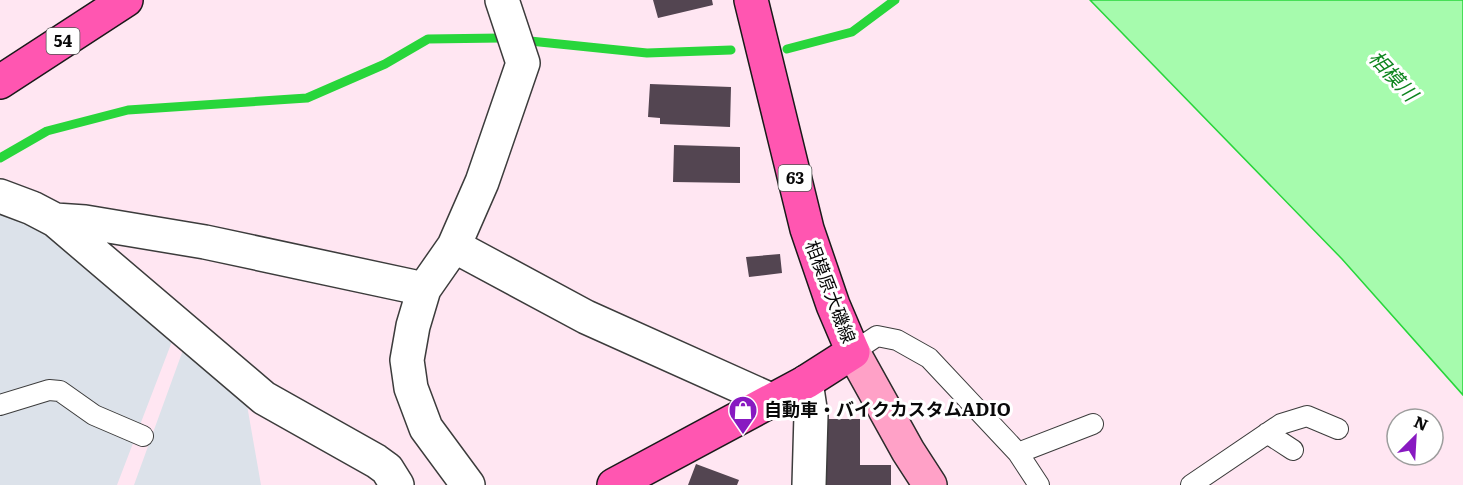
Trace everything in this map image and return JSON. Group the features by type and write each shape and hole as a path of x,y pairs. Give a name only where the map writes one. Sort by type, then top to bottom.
{"main road":[{"name":"54","path":"0,82 126,0"},
{"name":"相模原大磯線","path":"614,485 806,382 853,352 833,305 807,229 752,0"},
{"path":"853,352 908,451 930,485"}],"street":[{"path":"468,485 426,428 411,388 407,360 413,326 424,289 454,246 482,182 523,63 502,0"},
{"path":"0,196 55,220 264,398 376,461 387,469 397,485"},
{"path":"55,220 85,222 205,242 424,289"},
{"path":"454,246 586,317 771,400"},
{"path":"806,382 811,415 809,485"}],"lane":[{"path":"853,352 877,336 897,340 929,358 1018,453 1039,485"},
{"path":"0,405 49,390 60,391 94,415 143,436"},
{"path":"1191,485 1281,424 1307,416 1338,429"},
{"path":"1018,453 1093,424"},
{"path":"1267,433 1293,450"}],"shaded area":[{"path":"0,203 34,217 176,331 117,485 0,485"},
{"path":"187,339 244,388 261,485 134,485"}],"water":[{"name":"相模川","path":"1090,0 1463,0 1463,395 1342,259"}],"building":[{"path":"653,0 712,0 713,5 658,18"},
{"path":"650,84 731,87 730,127 660,124 660,118 648,117"},
{"path":"674,145 740,147 740,183 673,182"},
{"path":"780,254 782,273 749,277 746,257"},
{"path":"824,419 860,419 860,465 891,465 891,485 819,485"},
{"path":"696,464 739,480 737,485 688,485"}],"waterway":[{"path":"787,49 852,32 895,0"},
{"path":"0,158 47,131 128,110 307,98 385,64 428,39 501,38"},
{"path":"530,41 647,53 731,50"}],"place":[{"name":"自動車・バイクカスタムADIO","path":"743,436"}]}
